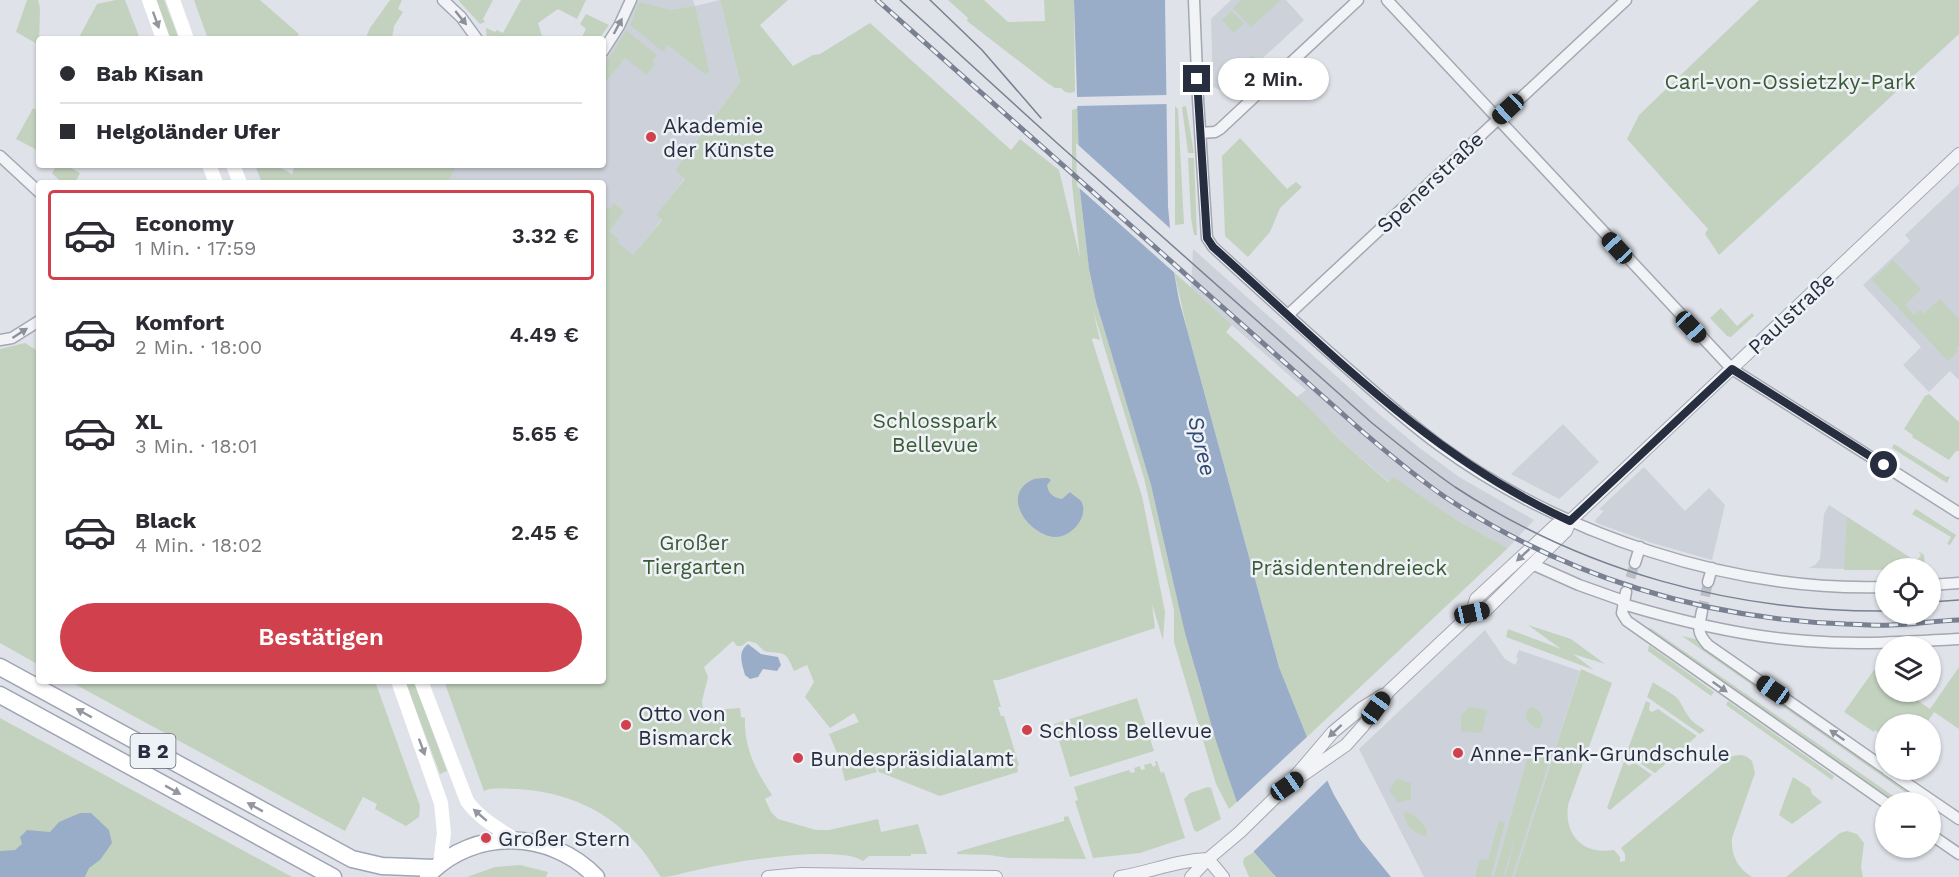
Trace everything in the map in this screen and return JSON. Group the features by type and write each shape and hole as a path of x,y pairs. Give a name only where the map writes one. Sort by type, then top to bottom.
{"main road":[{"path":"149,0 162,36"},
{"path":"173,0 186,36"},
{"name":"B 2","path":"0,667 352,859 382,866 433,870"},
{"path":"399,684 441,803 444,832 433,870"},
{"path":"423,684 466,801 473,810 514,839"},
{"name":"B 2","path":"0,694 333,877"},
{"path":"433,870 469,847 514,839 537,843 565,853 596,877"}],"street":[{"path":"443,0 461,17 475,36"},
{"path":"606,46 631,0"},
{"path":"1194,0 1207,238 1213,247 1394,409 1439,445 1498,483 1570,521 1640,547 1712,568 1800,584 1875,587"},
{"path":"1200,133 1215,132 1220,129 1358,0"},
{"path":"1387,0 1732,369 1959,513"},
{"name":"Spenerstraße","path":"1288,315 1626,0"},
{"name":"Paulstraße","path":"1472,613 1486,610 1534,565 1566,531 1570,521 1959,154"},
{"path":"0,156 36,189"},
{"path":"0,340 12,338 36,323"},
{"name":"Paulstraße","path":"1191,877 1287,786 1333,732 1354,714 1389,691 1472,613 1476,599 1556,525 1570,521"},
{"path":"1635,563 1640,547"},
{"path":"1534,565 1579,585 1699,625 1806,641 1882,644 1959,639"},
{"path":"1708,582 1712,568"},
{"path":"1941,584 1959,583"},
{"path":"1624,599 1623,617 1627,621 1875,795"},
{"path":"1702,611 1699,636 1708,645 1875,761"},
{"name":"Paulstraße","path":"1287,786 1351,740 1389,691"},
{"path":"1902,780 1959,819"},
{"path":"1941,842 1959,854"},
{"path":"1120,877 1154,871 1182,861 1208,859 1223,877"},
{"path":"768,877 801,874 996,877"}],"shaded area":[{"name":"Akademie der Künste","path":"636,0 693,0 695,6 720,0 740,82 675,170 685,178 657,215 662,219 633,256 606,260 606,180 448,180 454,168 606,168 606,54 624,26"},
{"path":"1231,0 1286,0 1304,20 1226,92 1213,87 1211,19"},
{"path":"1959,184 1959,380 1950,371 1929,392 1903,365 1921,347 1863,285 1910,241 1905,235"},
{"path":"1193,249 1417,446 1459,477 1534,520 1508,548 1460,522 1393,478 1389,482 1339,439 1297,397 1306,390 1191,289"},
{"path":"1563,424 1599,462 1559,499 1511,474"},
{"path":"1644,467 1685,511 1709,488 1725,505 1712,560 1652,543 1596,523 1595,520 1604,511 1599,509"},
{"path":"1829,505 1911,558 1875,558 1875,570 1808,568 1820,559 1824,514"},
{"name":"Anne-Frank-Grundschule","path":"1485,630 1505,659 1515,665 1519,650 1580,671 1514,877 1424,877 1359,749"}],"green space":[{"path":"27,0 38,0 39,36 36,36 36,43 16,32"},
{"path":"125,0 139,36 80,36 97,4"},
{"path":"155,0 164,0 178,36 169,36"},
{"path":"194,0 260,0 299,34 298,36 207,36"},
{"path":"390,0 402,0 398,9 403,12 394,26 392,36 366,36"},
{"path":"458,0 493,0 483,19 485,22 480,24"},
{"path":"521,0 586,0 577,19 558,9 538,23 542,36 487,36 486,28 503,33"},
{"path":"720,0 788,0 760,25 793,66 813,55 820,54 870,23 1011,150 1020,139 1059,170 1080,258 1072,184 1072,110 1078,108 1080,191 1089,269 1096,302 1151,485 1199,683 1237,802 1229,809 1216,784 1174,642 1174,610 1144,478 1093,310 1100,340 1093,338 1092,340 1142,496 1165,612 1163,640 1152,604 1155,628 999,680 993,680 1001,707 998,707 1001,716 1004,716 1019,765 1017,766 1018,772 940,796 879,772 868,747 877,772 845,781 840,760 829,734 859,722 854,713 830,728 805,697 814,682 807,665 794,671 783,654 764,651 756,643 748,641 742,646 737,646 733,641 704,667 708,677 702,701 703,709 740,708 741,717 745,718 745,729 752,759 772,795 765,799 771,812 778,819 816,830 829,830 878,819 881,832 918,824 927,854 869,856 863,861 850,856 831,854 783,856 661,877 643,851 621,828 587,806 550,793 531,790 489,789 484,791 445,684 606,684 606,207 609,209 614,203 624,211 609,231 619,239 617,242 633,255 662,220 656,215 685,179 675,170 740,82"},
{"path":"948,0 984,0 1008,22 1045,21 1044,0 1074,0 1075,91 1065,92 1046,82 967,21 968,18"},
{"path":"1241,0 1280,1 1251,27 1233,8"},
{"name":"Carl-von-Ossietzky-Park","path":"1759,0 1959,0 1959,34 1719,255 1705,234 1708,229 1627,139 1639,115"},
{"path":"639,2 670,10 695,6 709,71 706,75 668,45 663,52 630,25"},
{"path":"1231,11 1244,23 1234,33 1222,20"},
{"path":"586,14 609,25 601,36 582,36 586,29 580,24"},
{"path":"626,30 657,55 652,62 655,64 647,75 625,58 606,81 606,61"},
{"path":"1252,55 1258,62 1239,80 1232,73"},
{"path":"1175,106 1178,109 1184,224 1175,225"},
{"path":"1186,106 1194,153 1188,153 1182,107"},
{"path":"33,108 36,110 36,149 16,139"},
{"path":"1240,138 1287,189 1296,182 1302,187 1280,208 1270,232 1248,257 1225,236 1222,156"},
{"path":"1188,158 1194,158 1197,235 1194,235 1191,218"},
{"path":"55,168 71,168 80,173 76,180 59,180 52,173"},
{"path":"256,168 281,168 292,174 294,168 455,168 449,180 261,180"},
{"path":"1893,260 1921,289 1905,305 1914,315 1920,310 1923,314 1940,299 1959,319 1959,345 1956,348 1958,351 1948,361 1872,280"},
{"name":"Präsidentendreieck","path":"1174,272 1232,325 1226,332 1388,482 1393,477 1460,522 1508,548 1307,737 1279,667 1188,333"},
{"path":"1721,308 1737,326 1752,313 1754,316 1731,337 1727,336 1710,318"},
{"path":"25,343 36,350 36,663 0,643 0,349"},
{"path":"1929,394 1959,422 1959,451 1956,451 1949,460 1912,437 1913,435 1904,429 1925,396"},
{"path":"1894,444 1947,477 1950,476 1947,483 1892,448"},
{"path":"1916,509 1956,535 1950,545 1947,544 1951,537 1912,514"},
{"path":"1847,517 1910,558 1875,558 1875,570 1844,570"},
{"path":"1638,624 1652,629 1888,792 1879,792"},
{"path":"1528,625 1571,639 1605,664 1573,654 1594,670 1506,637 1508,629 1561,649"},
{"path":"1682,636 1695,639 1875,765 1875,771"},
{"path":"1649,645 1714,692 1711,696 1648,651"},
{"path":"1959,667 1959,729 1941,717 1941,714 1934,712 1933,714 1875,714 1874,732 1844,712 1874,670 1875,702 1920,702 1930,709 1935,702 1941,702 1941,693"},
{"path":"1581,669 1612,683 1568,805 1569,826 1578,841 1594,849 1614,850 1620,857 1620,862 1625,861 1625,854 1621,848 1731,757 1742,755 1752,761 1755,773 1732,838 1732,844 1739,865 1752,877 1514,877"},
{"path":"1653,682 1675,696 1690,718 1705,730 1700,734 1647,697"},
{"path":"75,684 376,684 420,806 419,817 406,826 375,809 377,804 363,797 345,831"},
{"path":"406,684 415,684 447,771 440,774"},
{"path":"1137,698 1154,751 1070,777 1054,724"},
{"path":"1646,701 1650,703 1649,710 1652,712 1658,709 1697,736 1655,773 1626,754"},
{"path":"1728,701 1834,776 1832,780 1726,705"},
{"path":"1469,707 1487,710 1482,733 1461,732 1461,715"},
{"path":"1533,707 1542,716 1543,721 1540,728 1532,726 1526,717 1528,709"},
{"path":"0,718 292,877 0,877"},
{"path":"1529,752 1550,759 1512,877 1505,877 1518,828 1503,877 1494,877"},
{"path":"1626,756 1626,763 1629,766 1634,762 1652,775 1610,810 1607,808"},
{"path":"1155,761 1161,773 1164,772 1185,838 1140,853 1093,858 1075,801 1078,800 1074,787 1129,770 1131,773 1135,772 1134,768 1140,766 1141,770 1145,769 1144,765 1151,763 1153,767 1156,765"},
{"path":"1793,777 1810,788 1812,794 1822,802 1792,824 1779,815"},
{"path":"1397,779 1411,783 1411,799 1398,803 1389,790"},
{"path":"1888,780 1897,780 1914,792 1905,792"},
{"path":"1211,788 1221,819 1197,832 1194,830 1184,799 1190,793"},
{"path":"1406,812 1423,824 1427,830 1426,836 1409,826 1404,814"},
{"path":"1068,816 1086,859 1009,858 957,854 957,852 1064,821 1064,817"},
{"path":"1499,821 1505,823 1491,876 1494,877 1475,877 1480,859 1488,860"},
{"path":"1847,831 1857,834 1864,843 1861,867 1863,877 1786,877 1840,833"},
{"path":"1254,852 1276,877 1249,877 1243,863 1244,858"},
{"path":"520,865 548,872 546,877 467,877 495,867"}],"water":[{"name":"Spree","path":"1074,0 1165,0 1168,206 1179,300 1279,667 1307,737 1334,795 1360,839 1391,877 1276,877 1254,852 1216,741 1185,633 1151,485 1096,302 1089,269 1080,191"},
{"path":"1048,478 1051,480 1047,485 1052,495 1062,499 1070,492 1081,501 1083,507 1081,519 1077,525 1073,530 1061,536 1045,535 1035,529 1021,513 1018,503 1019,494 1024,486 1034,479"},
{"path":"748,644 761,654 778,657 781,665 777,671 763,669 758,677 750,679 745,675 741,654"},
{"path":"80,813 91,813 109,830 112,843 100,860 89,868 85,877 0,877 0,851 15,850 22,844 20,837 27,830 50,832 59,822"}],"pier":[{"path":"1167,95 1168,104 1076,106 1076,97"},
{"path":"1076,143 1173,231 1177,275 1077,186"},
{"path":"1309,735 1330,778 1252,853 1234,805"}],"tunnel":[{"path":"1626,592 1635,563"},
{"path":"1702,611 1708,582"}],"tram line":[{"path":"900,0 1372,423 1455,487 1555,542 1661,581 1772,604 1875,611"},
{"path":"930,0 982,50 1041,118"},
{"path":"1941,601 1959,600"}],"railway":[{"path":"877,0 1363,432 1445,497 1491,525 1587,571 1637,588 1740,613 1793,620 1874,625 1959,620"}],"place":[{"name":"Akademie der Künste","path":"651,137"},
{"name":"Otto von Bismarck","path":"626,725"},
{"name":"Schloss Bellevue","path":"1027,730"},
{"name":"Anne-Frank-Grundschule","path":"1458,753"},
{"name":"Bundespräsidialamt","path":"798,758"},
{"name":"Großer Stern","path":"486,838"}],"route":[{"path":"1197,79 1207,238 1213,247 1414,426 1453,455 1528,501 1570,521 1732,369 1884,465"}],"park label":[{"name":"Schlosspark Bellevue","path":"935,432"},
{"name":"Großer Tiergarten","path":"694,554"}]}
